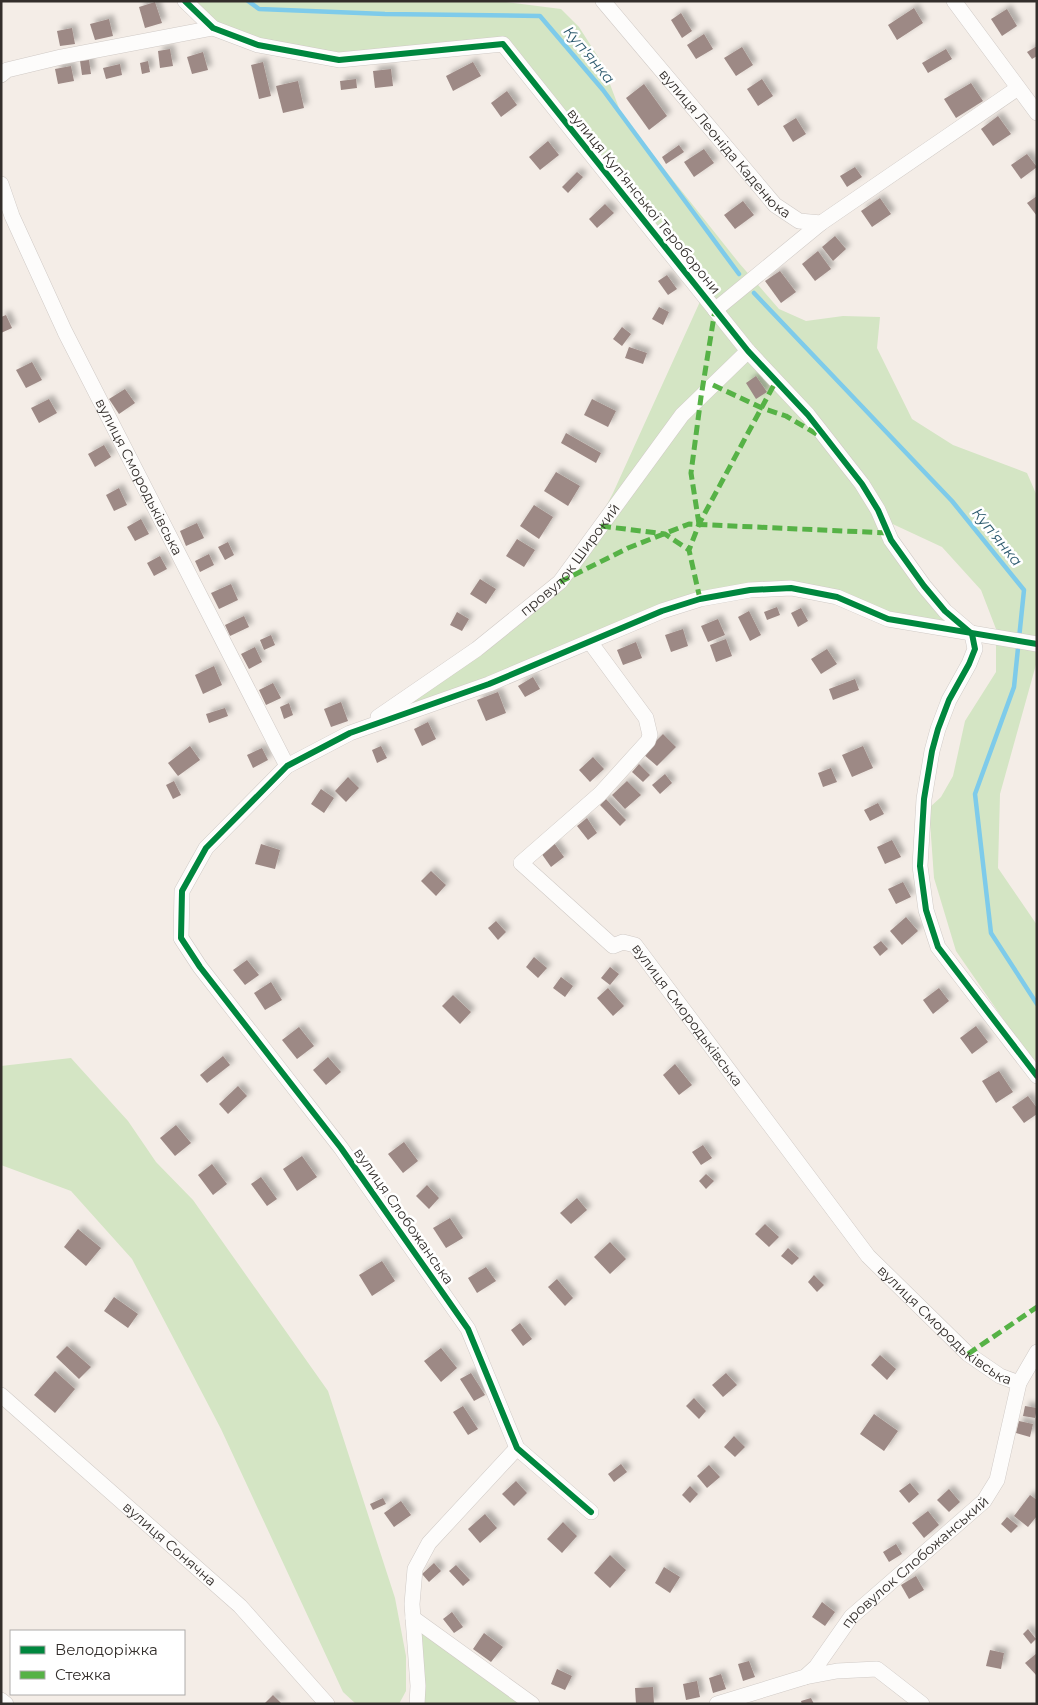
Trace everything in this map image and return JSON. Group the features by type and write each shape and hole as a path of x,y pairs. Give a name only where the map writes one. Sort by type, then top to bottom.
{"street":[{"name":"вулиця Куп'янської Тероборони","path":"185,1 213,28 258,45 339,60 503,44 748,351 808,415 862,484 878,510 891,540 924,586 945,611 972,634"},
{"name":"вулиця Леоніда Каденюка","path":"603,1 775,205 799,221 821,223"},
{"path":"954,1 1037,113"},
{"path":"1,75 7,70 61,57 213,28"},
{"path":"715,310 821,223 1018,88"},
{"name":"вулиця Смородьківська","path":"1,184 12,216 65,332 287,766"},
{"name":"провулок Широкий","path":"358,731 477,649 560,582 682,415 748,351"},
{"path":"287,766 358,731 489,684 662,611 700,599 750,590 791,588 837,597 888,619 1033,644"},
{"path":"972,634 975,649 949,700 932,751 924,799 920,866 926,910 938,947 1037,1076"},
{"name":"вулиця Смородьківська","path":"590,642 646,718 650,735 648,741 600,794 521,863 613,946 622,942 635,945 868,1256 968,1354 1000,1376 1019,1383"},
{"name":"вулиця Слобожанська","path":"287,766 206,848 182,891 181,938 200,967 341,1148 468,1329 517,1448 591,1512"},
{"name":"провулок Слобожанський","path":"805,1677 816,1667 851,1617 984,1501 997,1480 1019,1383 1037,1352"},
{"name":"вулиця Сонячна","path":"1,1395 240,1606 327,1704"},
{"path":"417,1704 418,1686 412,1604 415,1569 429,1543 517,1448"},
{"path":"413,1618 532,1704"},
{"path":"717,1704 805,1677 837,1671 877,1669 922,1704"},
{"path":"1,1700 6,1704"}],"green space":[{"path":"186,1 506,2 561,9 579,27 602,63 622,116 739,263 779,309 806,321 843,316 880,317 877,348 912,419 953,445 1027,473 1037,496 1037,661 1000,794 998,868 1037,925 1037,1068 956,951 934,878 929,808 941,797 953,776 965,721 996,672 996,629 981,590 942,547 884,520 906,560 972,634 813,591 700,599 358,731 554,587 583,550 613,493 703,295 503,44 363,58 294,52 213,28"},
{"path":"71,1058 128,1121 156,1162 193,1200 328,1391 395,1598 406,1656 406,1691 399,1704 356,1704 343,1692 221,1429 132,1259 71,1191 1,1165 1,1066"},
{"path":"420,1624 529,1704 416,1704"}],"building":[{"path":"155,2 162,23 145,28 139,7"},
{"path":"914,8 923,23 897,40 888,25"},
{"path":"1007,9 1017,26 1002,36 991,19"},
{"path":"681,13 692,31 682,38 671,20"},
{"path":"109,19 113,36 95,40 90,24"},
{"path":"72,28 75,44 60,46 57,31"},
{"path":"704,34 713,49 696,59 687,45"},
{"path":"1037,46 1037,56 1032,59 1027,52"},
{"path":"742,47 753,65 736,76 724,58"},
{"path":"170,49 173,66 160,68 158,51"},
{"path":"946,49 952,59 928,73 922,63"},
{"path":"203,52 208,70 192,74 187,57"},
{"path":"89,60 91,74 82,75 80,61"},
{"path":"148,61 150,72 142,74 140,63"},
{"path":"263,62 271,96 259,99 251,65"},
{"path":"473,62 481,76 453,91 446,76"},
{"path":"120,64 122,75 106,79 103,68"},
{"path":"71,66 74,81 58,84 55,69"},
{"path":"391,69 393,86 375,88 373,71"},
{"path":"356,79 357,88 341,90 340,81"},
{"path":"762,79 773,96 758,106 747,89"},
{"path":"298,81 304,108 283,113 276,86"},
{"path":"971,83 983,101 956,118 944,99"},
{"path":"644,84 667,116 649,130 626,98"},
{"path":"507,91 517,105 501,117 491,103"},
{"path":"998,116 1011,134 993,146 981,129"},
{"path":"796,118 806,134 793,142 783,126"},
{"path":"548,141 559,155 540,170 529,157"},
{"path":"679,145 684,152 666,164 662,157"},
{"path":"704,149 714,163 694,177 684,162"},
{"path":"1027,154 1037,167 1021,179 1011,165"},
{"path":"855,167 862,177 847,187 840,176"},
{"path":"577,172 583,177 568,193 562,187"},
{"path":"1037,196 1037,216 1027,203"},
{"path":"880,198 891,214 872,227 861,211"},
{"path":"743,201 754,215 735,229 724,215"},
{"path":"605,204 614,213 597,228 589,219"},
{"path":"835,236 846,249 833,261 822,247"},
{"path":"818,251 831,269 815,281 802,264"},
{"path":"780,271 796,292 781,303 765,281"},
{"path":"667,275 677,289 668,295 658,281"},
{"path":"659,307 669,312 663,325 652,319"},
{"path":"6,315 12,328 1,333 1,317"},
{"path":"622,327 631,334 622,346 613,339"},
{"path":"629,347 647,353 643,364 625,358"},
{"path":"32,362 42,380 26,388 16,370"},
{"path":"756,376 767,392 756,399 746,383"},
{"path":"125,389 135,403 119,414 109,399"},
{"path":"49,399 57,413 39,423 31,408"},
{"path":"592,399 616,411 608,427 584,415"},
{"path":"566,433 601,453 596,463 561,443"},
{"path":"104,445 111,457 95,467 88,454"},
{"path":"556,472 580,486 568,506 544,491"},
{"path":"119,488 127,505 114,511 106,495"},
{"path":"534,505 553,517 539,539 520,526"},
{"path":"141,519 149,534 135,541 127,527"},
{"path":"197,523 204,538 186,546 180,531"},
{"path":"517,539 535,550 524,567 506,556"},
{"path":"228,542 234,555 225,560 218,547"},
{"path":"209,554 214,565 200,572 195,561"},
{"path":"160,556 167,569 154,576 147,563"},
{"path":"480,579 496,589 486,604 470,594"},
{"path":"231,584 238,600 219,609 211,593"},
{"path":"777,607 780,615 767,620 764,612"},
{"path":"801,608 808,621 798,627 791,613"},
{"path":"749,611 761,635 750,641 738,617"},
{"path":"457,612 469,619 462,631 450,625"},
{"path":"244,616 249,627 230,636 225,625"},
{"path":"718,619 725,635 708,642 701,626"},
{"path":"683,629 688,646 671,652 665,635"},
{"path":"271,635 275,645 264,650 260,640"},
{"path":"726,639 732,656 716,662 710,645"},
{"path":"636,642 642,658 623,665 617,650"},
{"path":"255,647 262,662 249,669 241,654"},
{"path":"827,649 837,664 821,674 811,659"},
{"path":"214,666 222,685 203,694 195,675"},
{"path":"533,677 540,689 525,697 518,686"},
{"path":"855,679 859,690 833,700 829,689"},
{"path":"273,683 281,698 266,705 259,690"},
{"path":"498,692 506,713 486,721 477,700"},
{"path":"341,702 348,721 331,727 324,709"},
{"path":"289,703 293,715 284,719 280,707"},
{"path":"225,708 228,716 209,723 206,714"},
{"path":"428,722 436,739 422,746 414,729"},
{"path":"663,734 676,747 657,766 643,754"},
{"path":"190,746 200,760 178,776 168,763"},
{"path":"381,746 387,758 377,763 372,750"},
{"path":"863,746 873,768 852,777 842,755"},
{"path":"262,748 268,760 253,768 247,755"},
{"path":"593,757 604,769 590,782 579,770"},
{"path":"639,764 650,775 643,782 632,772"},
{"path":"831,768 837,782 823,787 818,773"},
{"path":"665,774 672,783 660,794 652,785"},
{"path":"348,777 359,788 346,802 335,791"},
{"path":"174,781 181,795 173,799 166,785"},
{"path":"627,781 641,795 625,809 612,795"},
{"path":"321,789 334,798 324,813 311,804"},
{"path":"606,799 626,820 620,826 600,805"},
{"path":"878,803 884,814 870,821 864,810"},
{"path":"587,818 597,833 588,840 577,826"},
{"path":"892,840 901,857 885,864 877,847"},
{"path":"554,843 564,857 551,867 541,853"},
{"path":"261,844 280,850 275,869 255,864"},
{"path":"431,871 446,885 436,896 421,881"},
{"path":"903,882 911,897 896,904 888,889"},
{"path":"906,917 918,931 902,945 890,931"},
{"path":"496,921 506,932 498,940 488,928"},
{"path":"881,941 888,949 880,956 873,947"},
{"path":"534,957 547,968 538,978 526,967"},
{"path":"247,960 259,975 245,985 233,970"},
{"path":"610,967 619,974 610,985 601,978"},
{"path":"561,977 573,986 565,997 553,988"},
{"path":"271,982 282,1000 265,1010 254,993"},
{"path":"608,988 624,1006 613,1016 597,998"},
{"path":"939,988 949,1001 933,1014 923,1000"},
{"path":"453,995 471,1012 460,1024 442,1006"},
{"path":"976,1026 988,1042 972,1054 960,1038"},
{"path":"299,1027 314,1046 297,1059 282,1040"},
{"path":"223,1056 230,1065 207,1083 200,1075"},
{"path":"328,1057 341,1072 326,1085 313,1070"},
{"path":"675,1064 692,1085 679,1095 663,1075"},
{"path":"999,1071 1013,1092 996,1103 982,1081"},
{"path":"238,1086 247,1096 228,1114 219,1104"},
{"path":"1028,1096 1037,1108 1037,1114 1024,1123 1012,1107"},
{"path":"176,1125 191,1143 175,1156 160,1138"},
{"path":"404,1142 418,1161 403,1173 388,1154"},
{"path":"703,1145 712,1158 701,1165 692,1152"},
{"path":"302,1156 317,1177 297,1191 283,1169"},
{"path":"212,1164 227,1184 213,1195 198,1175"},
{"path":"706,1174 714,1181 706,1189 699,1181"},
{"path":"261,1177 277,1199 267,1206 251,1184"},
{"path":"427,1185 439,1198 429,1209 416,1196"},
{"path":"577,1198 587,1210 571,1224 560,1213"},
{"path":"450,1218 463,1238 446,1248 433,1228"},
{"path":"765,1224 779,1237 769,1247 755,1234"},
{"path":"78,1229 101,1248 86,1266 64,1247"},
{"path":"610,1242 626,1259 610,1274 594,1257"},
{"path":"788,1248 799,1258 792,1265 781,1256"},
{"path":"382,1261 395,1281 372,1296 359,1275"},
{"path":"486,1267 496,1281 477,1293 468,1278"},
{"path":"814,1275 824,1285 817,1292 808,1282"},
{"path":"557,1279 573,1298 565,1306 548,1287"},
{"path":"114,1297 138,1314 128,1328 104,1311"},
{"path":"520,1323 532,1339 523,1346 511,1330"},
{"path":"67,1346 91,1367 79,1379 56,1357"},
{"path":"441,1348 457,1368 441,1382 424,1361"},
{"path":"880,1355 896,1369 887,1380 871,1365"},
{"path":"55,1371 75,1389 55,1413 34,1395"},
{"path":"471,1373 485,1395 474,1401 460,1379"},
{"path":"726,1373 737,1385 723,1397 712,1385"},
{"path":"694,1398 706,1411 699,1419 686,1406"},
{"path":"463,1406 478,1429 468,1435 453,1412"},
{"path":"1025,1406 1037,1408 1035,1418 1023,1416"},
{"path":"874,1414 898,1431 884,1451 860,1434"},
{"path":"1019,1421 1033,1424 1030,1437 1016,1433"},
{"path":"734,1436 745,1447 735,1457 724,1447"},
{"path":"621,1464 627,1472 614,1482 608,1474"},
{"path":"709,1465 720,1477 707,1488 697,1476"},
{"path":"516,1481 527,1493 514,1506 502,1494"},
{"path":"910,1483 919,1494 909,1503 899,1491"},
{"path":"690,1486 698,1494 690,1503 682,1495"},
{"path":"949,1489 960,1502 949,1512 937,1500"},
{"path":"1030,1495 1037,1500 1037,1516 1028,1527 1014,1516"},
{"path":"383,1498 386,1504 373,1510 370,1504"},
{"path":"401,1501 411,1515 394,1527 384,1513"},
{"path":"928,1511 939,1525 924,1538 912,1523"},
{"path":"485,1514 497,1528 480,1543 468,1529"},
{"path":"1007,1517 1018,1526 1011,1533 1001,1524"},
{"path":"563,1522 577,1536 562,1553 547,1539"},
{"path":"896,1544 902,1554 889,1562 883,1552"},
{"path":"610,1555 626,1570 610,1588 594,1573"},
{"path":"434,1563 441,1571 429,1582 422,1574"},
{"path":"456,1565 470,1580 463,1586 449,1571"},
{"path":"664,1567 680,1577 670,1593 655,1583"},
{"path":"916,1576 924,1590 909,1599 901,1585"},
{"path":"822,1602 835,1612 825,1626 812,1617"},
{"path":"452,1612 463,1627 454,1633 443,1619"},
{"path":"1028,1629 1036,1639 1031,1644 1023,1634"},
{"path":"484,1633 503,1647 491,1662 473,1649"},
{"path":"990,1650 1004,1653 1001,1669 986,1666"},
{"path":"1037,1653 1037,1676 1025,1663"},
{"path":"749,1661 755,1677 743,1681 738,1664"},
{"path":"557,1669 572,1676 565,1690 551,1684"},
{"path":"721,1674 726,1689 713,1693 709,1678"},
{"path":"697,1681 700,1697 686,1700 683,1684"},
{"path":"653,1687 654,1704 636,1704 635,1688"},
{"path":"273,1695 282,1704 264,1704"},
{"path":"811,1698 814,1704 802,1704 801,1701"}],"waterway":[{"name":"Куп'янка","path":"248,1 259,9 385,14 540,16 603,90 739,274"},
{"name":"Куп'янка","path":"754,293 952,501 1024,590 1014,687 975,794 991,933 1037,1004"}],"marked path":[{"path":"699,524 691,473 715,310"},
{"path":"700,599 689,550 699,524 776,381"},
{"path":"713,385 762,408 786,416 820,436"},
{"path":"560,582 628,548 689,524 888,533"},
{"path":"601,526 665,534 689,550"},
{"path":"968,1354 1037,1307"}],"cycle path":[{"path":"185,1 213,28 258,45 339,60 503,44 748,351 808,415 862,484 878,510 891,540 924,586 945,611 972,634 975,649 949,700 932,751 924,799 920,866 926,910 938,947 1037,1076"},
{"path":"591,1512 517,1448 468,1329 341,1148 200,967 181,938 182,891 206,848 287,766 350,733 489,684 662,611 700,599 750,590 791,588 837,597 888,619 1037,644"}]}
